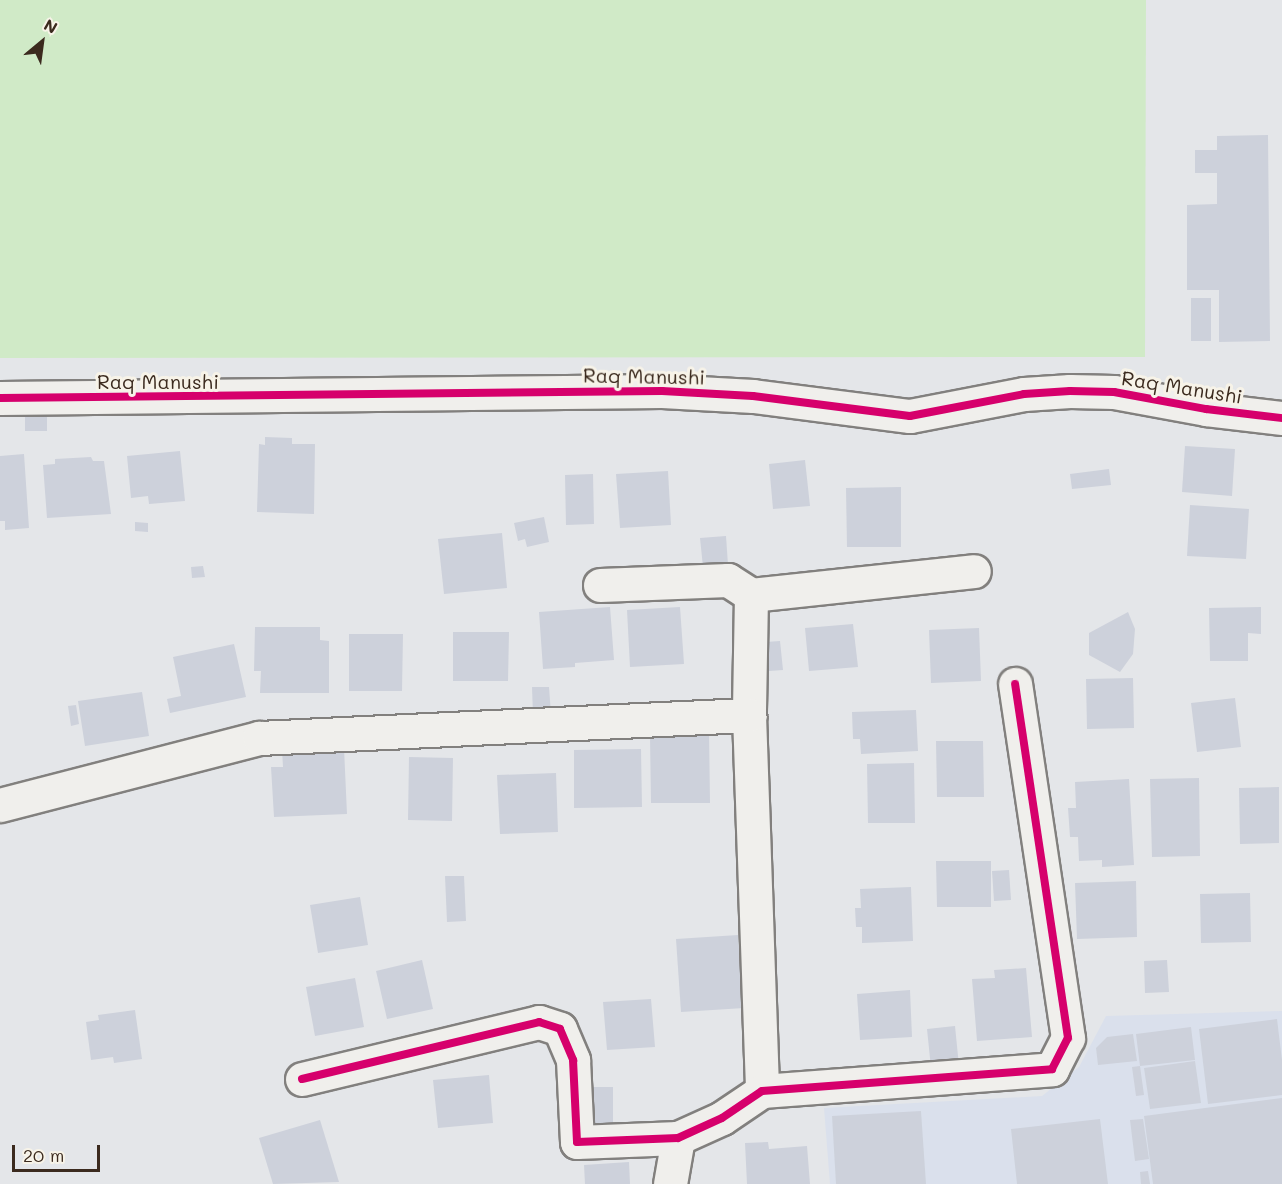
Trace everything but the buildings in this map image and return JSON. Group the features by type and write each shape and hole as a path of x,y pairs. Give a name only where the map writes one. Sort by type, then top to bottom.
{"street":[{"name":"Raq Manushi","path":"0,398 662,391 753,396 910,416 1024,394 1070,391 1114,392 1206,409 1282,418"},
{"path":"600,585 729,580 751,595 974,571"},
{"path":"751,595 749,715 762,1091"},
{"path":"302,1079 539,1022 560,1029 573,1060 577,1142 678,1138 722,1118 762,1091 1052,1069 1068,1038 1015,684"},
{"path":"0,805 259,738 749,715"},
{"path":"670,1184 678,1138"}],"shaded area":[{"path":"1282,1011 1282,1184 830,1184 824,1108 1042,1096 1079,1067 1106,1016"}],"green space":[{"path":"0,0 1146,0 1145,357 0,358"}],"cycle path":[{"path":"0,398 662,391 753,396 910,416 1024,394 1070,391 1114,392 1206,409 1282,418"},
{"path":"302,1079 539,1022 560,1029 573,1060 577,1142 678,1138 722,1118 762,1091 1052,1069 1068,1038 1015,684"}]}
